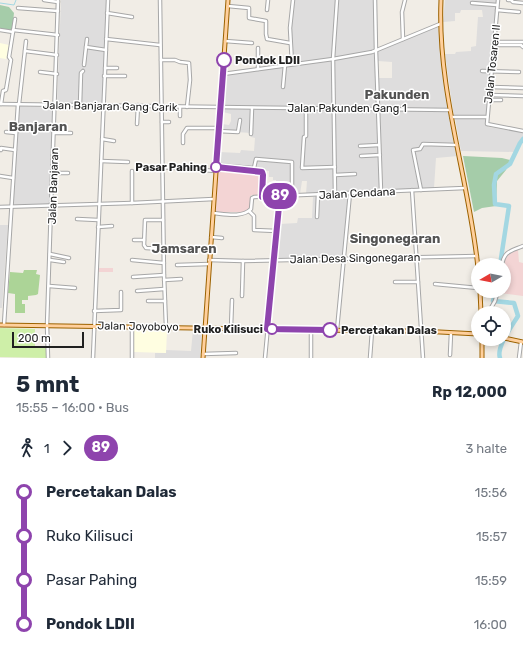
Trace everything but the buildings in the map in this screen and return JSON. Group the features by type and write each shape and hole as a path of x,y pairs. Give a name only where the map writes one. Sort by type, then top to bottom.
{"main road":[{"path":"441,0 440,24 442,53 450,110 477,256"},
{"path":"202,358 228,3"},
{"name":"Jalan Joyoboyo","path":"2,325 94,325 372,331 421,330 471,334"},
{"path":"511,340 522,342"},
{"path":"482,346 482,358"}],"street":[{"path":"44,0 58,1"},
{"path":"92,358 108,0"},
{"path":"160,0 164,289 166,327"},
{"path":"267,10 268,0"},
{"path":"292,0 290,28 292,64"},
{"path":"335,194 333,59 337,0"},
{"path":"375,0 381,192"},
{"path":"403,39 402,12 405,0"},
{"name":"Jalan Tosaren II","path":"451,117 487,117 498,0"},
{"path":"508,0 523,3"},
{"name":"Jalan Banjaran","path":"48,358 47,325 58,1"},
{"path":"228,3 248,8 249,18 266,21 267,40 290,43"},
{"path":"472,3 497,5"},
{"path":"18,8 58,11"},
{"path":"497,10 519,12"},
{"path":"107,13 132,17"},
{"path":"0,104 3,91 6,90 15,19"},
{"path":"223,74 333,59 376,51 440,24"},
{"path":"0,30 58,35"},
{"path":"84,66 87,39"},
{"path":"106,39 160,45"},
{"path":"2,325 16,133 26,41"},
{"path":"225,41 252,43"},
{"path":"494,43 523,42"},
{"path":"494,43 523,46"},
{"path":"86,47 106,50"},
{"path":"258,48 258,69"},
{"path":"25,51 57,55"},
{"path":"161,60 175,60 189,63 190,80 187,107"},
{"path":"283,87 285,65"},
{"path":"105,68 116,68"},
{"path":"80,105 81,73 83,71"},
{"path":"482,71 519,72"},
{"path":"40,72 56,74"},
{"path":"104,76 125,76"},
{"path":"489,87 523,88"},
{"path":"489,95 523,96"},
{"path":"488,100 502,100"},
{"name":"Jalan Banjaran Gang Carik","path":"0,104 220,107"},
{"path":"137,124 138,105"},
{"path":"180,107 180,116"},
{"name":"Jalan Pakunden Gang 1","path":"220,107 450,110"},
{"path":"251,134 252,108"},
{"path":"306,108 306,136 304,138 302,168 335,168"},
{"path":"487,117 487,126 523,130"},
{"path":"183,143 183,134 187,128 218,129 238,132 240,120"},
{"path":"162,122 169,122"},
{"path":"33,126 54,128"},
{"path":"6,132 16,133"},
{"path":"54,133 71,133"},
{"path":"102,139 114,140"},
{"path":"421,190 412,150 420,149 422,144 457,144"},
{"path":"360,146 379,145"},
{"path":"0,149 15,150"},
{"path":"361,156 380,155"},
{"path":"216,166 254,168 255,159 292,162 292,195"},
{"path":"101,161 128,162"},
{"path":"213,213 241,214 249,211 252,207 252,198 262,197 262,172 216,166"},
{"path":"162,167 216,171"},
{"path":"132,171 132,203"},
{"path":"53,173 68,173"},
{"path":"335,175 355,174"},
{"path":"0,176 13,178"},
{"name":"Jalan Cendana","path":"262,197 465,188"},
{"path":"412,190 423,358"},
{"path":"337,330 350,193"},
{"path":"317,218 318,194"},
{"path":"264,358 280,196"},
{"path":"0,207 214,199"},
{"path":"249,211 254,216 254,230 277,231"},
{"path":"77,219 99,220"},
{"path":"163,220 145,220 144,245 146,248 164,249"},
{"path":"98,227 112,226"},
{"path":"211,237 222,238"},
{"path":"134,240 144,240"},
{"path":"503,258 506,254 523,246"},
{"path":"50,254 69,258"},
{"name":"Jalan Desa Singonegaran","path":"177,265 209,262 274,260 477,256"},
{"path":"50,260 64,262"},
{"path":"132,260 164,262"},
{"path":"242,296 244,261"},
{"path":"133,277 164,275"},
{"path":"164,280 181,279"},
{"path":"395,282 418,282"},
{"path":"435,284 471,287"},
{"path":"49,286 74,288"},
{"path":"137,291 164,289"},
{"path":"94,311 122,310 121,292"},
{"path":"231,328 232,300"},
{"path":"148,301 165,301"},
{"path":"132,326 132,358"},
{"path":"311,330 311,358"},
{"path":"370,358 372,331"},
{"path":"450,355 451,333"},
{"path":"519,358 522,342"},
{"path":"203,354 236,353"}],"shaded area":[{"path":"61,0 107,0 102,104 57,103"},
{"path":"294,0 336,0 332,58 293,63 291,28"},
{"path":"339,0 375,0 375,50 334,58"},
{"path":"445,0 499,0 487,116 454,118 445,54 471,51 471,47 476,46 478,17 483,17 482,10 461,10 460,13 455,13 455,21 443,22"},
{"path":"0,5 9,7 14,13 12,31 0,29"},
{"path":"438,27 442,72 448,109 379,107 378,78 392,78 392,62 378,61 377,51"},
{"path":"0,43 9,45 6,59 0,58"},
{"path":"375,52 377,107 336,107 334,59"},
{"path":"332,60 334,106 223,106 226,75"},
{"path":"19,106 54,107 51,204 12,205"},
{"path":"223,107 334,108 334,192 306,194 307,181 302,181 300,194 277,194 276,180 273,180 273,177 269,177 269,171 219,165 219,152 240,153 241,150 254,151 255,138 251,137 251,133 221,131 222,124 229,125 231,121 231,114 223,112"},
{"path":"335,109 377,109 380,190 336,192"},
{"path":"380,109 449,111 458,156 436,158 434,188 383,190"},
{"path":"455,118 488,118 488,127 523,132 523,140 515,152 461,151"},
{"path":"463,156 502,158 510,160 506,170 497,181 496,206 482,208 474,212"},
{"name":"Pasar Pahing","path":"218,168 263,171 262,195 251,195 251,206 246,212 215,212"},
{"path":"349,196 343,258 276,258 280,224 297,223 298,218 312,218 313,197"},
{"path":"0,225 8,225 2,308 0,308"},
{"path":"518,250 519,262 523,263 523,296 511,294 511,258 505,258 509,253"},
{"path":"98,268 113,268 113,272 99,272"},
{"path":"134,330 167,331 166,353 134,352"},
{"path":"193,330 202,331 200,358 155,358 155,353 166,353 166,350 191,351"}],"green space":[{"path":"24,270 37,270 36,274 40,275 38,294 28,296 28,300 22,300 22,304 25,304 25,313 15,313 15,294 8,293 10,272 23,273"},
{"path":"0,328 35,329 35,347 46,348 46,358 0,357"}],"waterway":[{"path":"0,3 14,5 16,0"},
{"path":"501,258 509,206 495,204 494,185 496,174 510,164 523,139"},
{"path":"494,298 493,301 514,303 518,316 502,343 499,353 500,358"}],"bus line":[{"name":"89","path":"224,60 216,167 262,172 262,197 280,196 267,329 330,330"}],"place":[{"name":"Pondok LDII","path":"224,60"},
{"name":"Pasar Pahing","path":"216,167"},
{"name":"Ruko Kilisuci","path":"272,329"},
{"name":"Percetakan Dalas","path":"330,330"}],"district":[{"name":"Pakunden","path":"397,94"},
{"name":"Banjaran","path":"38,126"},
{"name":"Singonegaran","path":"395,238"},
{"name":"Jamsaren","path":"184,248"}]}
